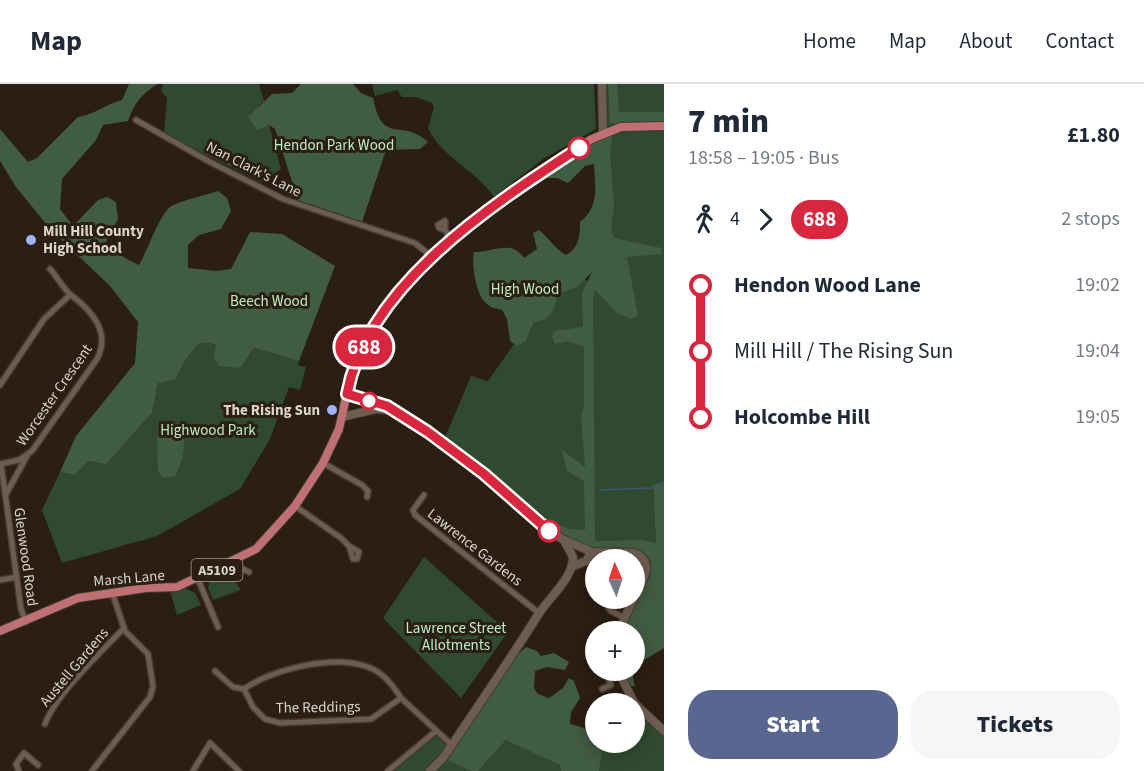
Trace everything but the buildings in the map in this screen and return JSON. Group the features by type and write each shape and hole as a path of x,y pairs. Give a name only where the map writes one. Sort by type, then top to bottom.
{"main road":[{"path":"602,84 603,133"},
{"name":"A5109","path":"347,394 352,372 380,319 431,256 526,180 603,133 621,127 664,126"},
{"path":"347,394 387,406 468,462 533,518 562,539 585,549"},
{"name":"Marsh Lane","path":"0,631 26,622 63,603 112,592 169,589 198,579 256,549 295,506 323,464 344,412 347,394"},
{"path":"344,412 355,413 376,409 393,411"},
{"path":"562,539 573,557 573,566"},
{"path":"430,771 452,745 511,661 539,613 573,566 585,561"},
{"path":"624,621 629,609"},
{"path":"623,681 634,703 664,731"}],"street":[{"name":"Nan Clark's Lane","path":"136,120 273,194 300,206 415,243 431,256"},
{"path":"445,230 452,240"},
{"name":"Worcester Crescent","path":"0,464 27,456 102,351 102,331 77,299 69,295 50,269"},
{"path":"0,385 44,318 69,295"},
{"name":"Glenwood Road","path":"5,494 27,456"},
{"name":"Glenwood Road","path":"0,464 26,622"},
{"path":"323,464 376,493"},
{"path":"366,488 367,497"},
{"name":"Lawrence Gardens","path":"424,495 413,510 415,515 539,613"},
{"path":"295,506 349,546"},
{"path":"229,564 233,570 243,569 249,572"},
{"path":"0,580 17,577"},
{"path":"198,579 218,627"},
{"path":"92,771 152,692 153,674 148,654 124,628 112,592"},
{"path":"610,609 625,618"},
{"name":"Austell Gardens","path":"45,724 52,710 74,682 124,628"},
{"path":"244,689 257,680 296,666 352,664 368,666 381,674 401,698 452,745"},
{"name":"The Reddings","path":"215,671 233,687 244,689 253,707 265,719 280,723 371,719 401,698"},
{"path":"602,689 611,685 609,681"},
{"path":"388,771 436,731"},
{"path":"193,771 210,743 239,771"},
{"path":"20,771 16,764 24,753 38,765"}],"green space":[{"name":"Beech Wood","path":"129,84 158,84 139,100 128,121 103,125 96,140 62,179 60,209 73,226 98,200 107,197 116,202 118,219 106,242 125,258 139,265 168,208 218,191 227,198 231,211 221,229 199,235 188,245 188,268 216,271 231,269 250,232 282,234 335,266 299,361 254,348 240,368 220,366 214,358 216,345 198,344 184,362 176,379 158,383 152,413 106,464 89,461 74,475 60,472 76,436 135,363 138,322 110,286 51,230 16,187 0,161 0,129 28,162 37,158 78,117 122,100"},
{"path":"163,84 259,84 264,101 258,106 269,125 281,169 263,183 164,134 167,98 161,91"},
{"name":"Hendon Park Wood","path":"301,84 353,84 361,93 373,98 377,113 388,127 409,131 428,142 420,149 386,150 361,225 300,206 275,129 269,125 257,130 248,117 272,94 292,93"},
{"path":"372,84 594,84 596,129 543,159 494,197 434,138 428,128 434,107 432,103 416,97 402,97 397,90 375,96"},
{"path":"602,84 664,84 664,484 653,485 657,560 651,562 645,555 645,549 595,548 560,533 444,440 471,376 488,381 514,344 526,341 534,322 556,301 556,294 576,288 584,278 595,289"},
{"path":"608,84 617,84 619,112 664,112 664,123 610,123"},
{"name":"High Wood","path":"601,136 612,136 610,152 614,205 611,228 614,238 661,248 662,254 627,257 638,315 632,319 617,313 595,290 593,297 595,541 641,540 656,543 653,484 664,484 664,648 645,660 645,621 626,621 633,609 645,609 645,586 651,562 645,556 645,549 593,548 559,534 542,521 547,519 569,529 585,530 584,481 567,471 562,450 585,467 581,416 584,404 584,347 568,341 555,344 552,336 555,331 583,327 582,293 592,272 576,288 557,294 555,305 548,317 534,322 526,341 517,346 510,341 507,319 502,310 489,306 482,298 475,278 474,252 508,248 519,252 524,258 537,249 533,233 539,230 566,255 574,249 579,237 580,222 591,209 595,196 594,164 585,166 568,183 557,178 538,178"},
{"name":"Highwood Park","path":"209,343 249,356 254,348 299,361 298,365 306,367 300,390 289,387 270,439 240,489 157,536 62,563 42,510 60,472 73,475 89,461 106,463 152,413 158,382 176,379 184,362 198,344"},
{"path":"178,423 184,442 182,457 175,476 163,478 158,471 157,437 167,426"},
{"name":"Lawrence Street Allotments","path":"424,557 508,632 461,698 383,618"},
{"path":"227,569 241,590 213,600 208,588 211,576"},
{"path":"185,588 195,593 201,605 177,615 170,591"},
{"path":"526,647 537,651 541,656 554,653 569,662 565,670 547,667 535,671 534,688 538,694 549,698 563,688 569,678 574,681 580,698 571,712 570,724 585,730 585,753 601,753 599,771 561,771 560,765 506,740 478,771 471,771 443,758 511,661"},
{"name":"High Wood","path":"627,681 634,681 635,687"},
{"path":"645,713 664,729 664,771 586,771 597,753 645,753"},
{"path":"435,734 452,749 444,758 471,771 389,771"},
{"path":"506,740 565,762 572,771 478,771"}],"waterway":[{"path":"600,490 651,488 664,482"}],"bus line":[{"name":"688","path":"549,531 484,474 428,432 387,406 347,394 352,372 380,319 420,267 526,180 579,148"}],"place":[{"name":"Mill Hill County High School","path":"31,240"},
{"name":"The Rising Sun","path":"332,410"}]}
